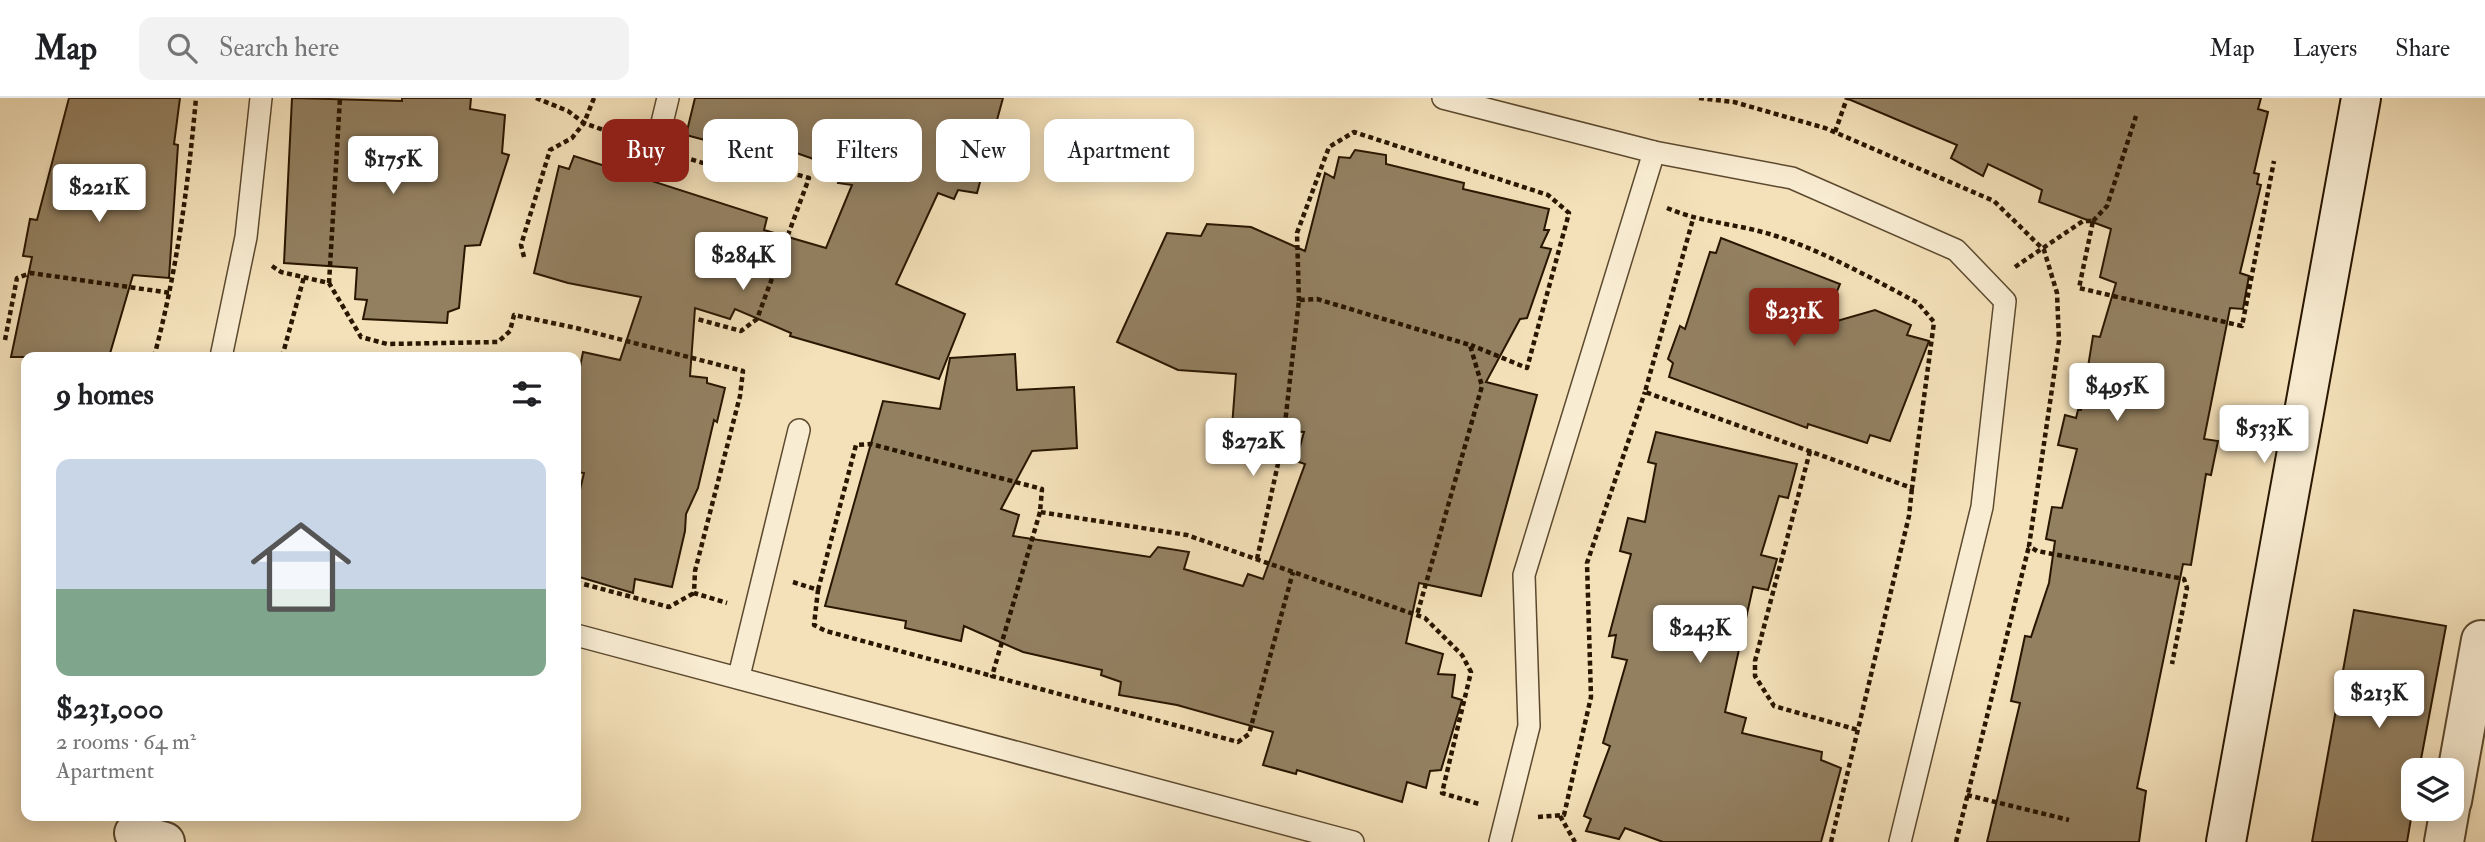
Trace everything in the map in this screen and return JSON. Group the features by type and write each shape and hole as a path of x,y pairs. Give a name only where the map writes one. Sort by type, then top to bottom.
{"street":[{"path":"2226,842 2361,98"},
{"path":"2465,780 2481,640"},
{"path":"2444,842 2448,821"}],"lane":[{"path":"222,352 244,249 261,98"},
{"path":"663,119 668,98"},
{"path":"1443,98 1654,152 1793,178 1956,250 2006,301 1982,506 1900,842"},
{"path":"1500,842 1529,726 1524,575 1654,152"},
{"path":"739,676 799,430"},
{"path":"581,636 739,676 1353,842"}],"path":[{"path":"155,352 172,293 187,199 196,98"},
{"path":"340,98 329,283 361,337 387,344 498,342 510,331 514,315 589,331 743,372 740,396 695,571 694,593"},
{"path":"536,98 602,130"},
{"path":"524,257 521,245 550,150 572,138 584,123 594,98"},
{"path":"1699,98 1734,102 1835,132 1994,201 2044,250 2057,293 2059,341 2029,546 1956,842"},
{"path":"1835,132 1847,98"},
{"path":"2136,116 2107,206 2093,221 2079,288 2242,326 2274,161"},
{"path":"1257,559 1283,441 1299,302 1297,233 1329,147 1354,132 1548,195 1569,213 1527,368 1470,345 1317,299 1299,302"},
{"path":"689,158 718,166 731,166 741,159 809,178 757,319 741,331 697,319"},
{"path":"1640,197 1693,219 1730,222 1780,237 1877,281 1918,303 1934,322 1909,516 1831,842"},
{"path":"1040,512 1187,535 1426,618 1462,655 1471,672 1442,793 1521,816 1564,815 1591,697 1587,563 1645,392 1693,219"},
{"path":"1988,284 2044,250 2083,221 2093,221"},
{"path":"244,249 281,272 329,283"},
{"path":"5,340 17,278 31,273 172,293"},
{"path":"283,352 304,277"},
{"path":"1417,615 1482,386 1470,345"},
{"path":"1645,392 1912,488"},
{"path":"992,676 1040,512 1042,489 871,444 856,445 818,590 814,625 826,631 992,676 1238,742 1249,734 1293,572"},
{"path":"1810,451 1755,661 1755,676 1774,706 1858,730"},
{"path":"2029,546 2037,551 2184,579 2187,588 2172,664"},
{"path":"694,593 719,604 736,603 761,583 778,577 818,590"},
{"path":"581,583 669,607 694,593"},
{"path":"1967,795 2069,820"},
{"path":"1560,816 1575,842"}],"building":[{"path":"69,98 180,98 174,144 178,145 169,278 133,275 110,352 21,352 21,357 11,357 32,257 23,256 30,219 37,220"},
{"path":"292,98 402,101 402,98 471,98 470,109 505,115 502,153 509,155 480,245 465,246 459,308 448,312 447,323 363,319 367,300 355,299 357,268 284,263"},
{"path":"695,98 1003,98 997,119 936,119 936,182 980,182 977,193 958,190 954,199 938,193 896,284 965,314 939,379 790,336 791,333 735,309 730,319 695,308 690,376 707,378 707,383 725,388 717,422 714,420 698,488 686,514 685,531 672,587 635,579 633,593 581,577 581,485 584,473 581,473 581,362 583,352 620,360 641,297 568,283 534,273 559,166 569,169 574,156 602,165 602,182 655,182 767,218 764,230 826,248 852,185 838,182 922,182 922,119 812,119 812,158 798,154 798,119 703,119 703,140 689,136"},
{"path":"1846,98 2261,98 2258,109 2268,112 2254,173 2259,174 2257,184 2261,185 2240,273 2249,276 2243,309 2230,308 2204,439 2218,441 2211,475 2206,474 2191,565 2183,564 2137,788 2146,791 2139,842 1987,842 2020,703 2011,701 2025,636 2031,637 2049,583 2055,541 2046,539 2052,507 2062,508 2077,449 2058,445 2065,415 2076,418 2078,410 2081,410 2093,336 2100,337 2116,283 2100,277 2111,229 2039,202 2042,190 1988,164 1983,176 1951,158 1957,145"},
{"path":"1355,150 1386,155 1386,164 1464,183 1463,189 1549,209 1544,230 1549,230 1541,247 1551,249 1527,318 1520,319 1486,382 1537,395 1481,596 1419,583 1406,643 1443,654 1438,674 1455,675 1452,697 1462,700 1441,770 1430,771 1426,788 1407,782 1402,802 1297,770 1296,774 1263,765 1273,732 1177,705 1119,695 1121,682 1101,675 1102,670 1023,652 964,626 961,641 905,628 906,621 825,606 883,401 940,409 950,358 1015,354 1017,390 1074,387 1077,448 1032,451 1001,509 1019,515 1013,536 1150,557 1158,547 1189,552 1184,569 1243,586 1248,574 1263,579 1305,464 1296,461 1304,432 1232,427 1236,374 1178,370 1117,342 1167,233 1201,236 1207,224 1251,227 1305,251 1325,173 1334,178 1339,157 1350,158"},
{"path":"1721,238 1840,284 1823,325 1875,310 1911,325 1907,335 1929,341 1890,441 1870,435 1867,443 1808,424 1807,428 1669,377 1673,363 1668,359 1680,326 1685,329 1710,252 1716,253"},
{"path":"1656,432 1797,464 1788,498 1779,496 1761,555 1777,559 1768,590 1753,587 1725,712 1746,718 1742,733 1822,752 1821,760 1841,768 1821,842 1663,842 1625,828 1619,839 1586,831 1591,819 1584,816 1610,746 1603,743 1627,660 1612,657 1616,635 1609,636 1631,554 1620,551 1628,518 1645,522 1656,464 1648,462"},
{"path":"2354,610 2446,626 2421,758 2401,758 2401,821 2411,821 2407,842 2312,842"}]}
